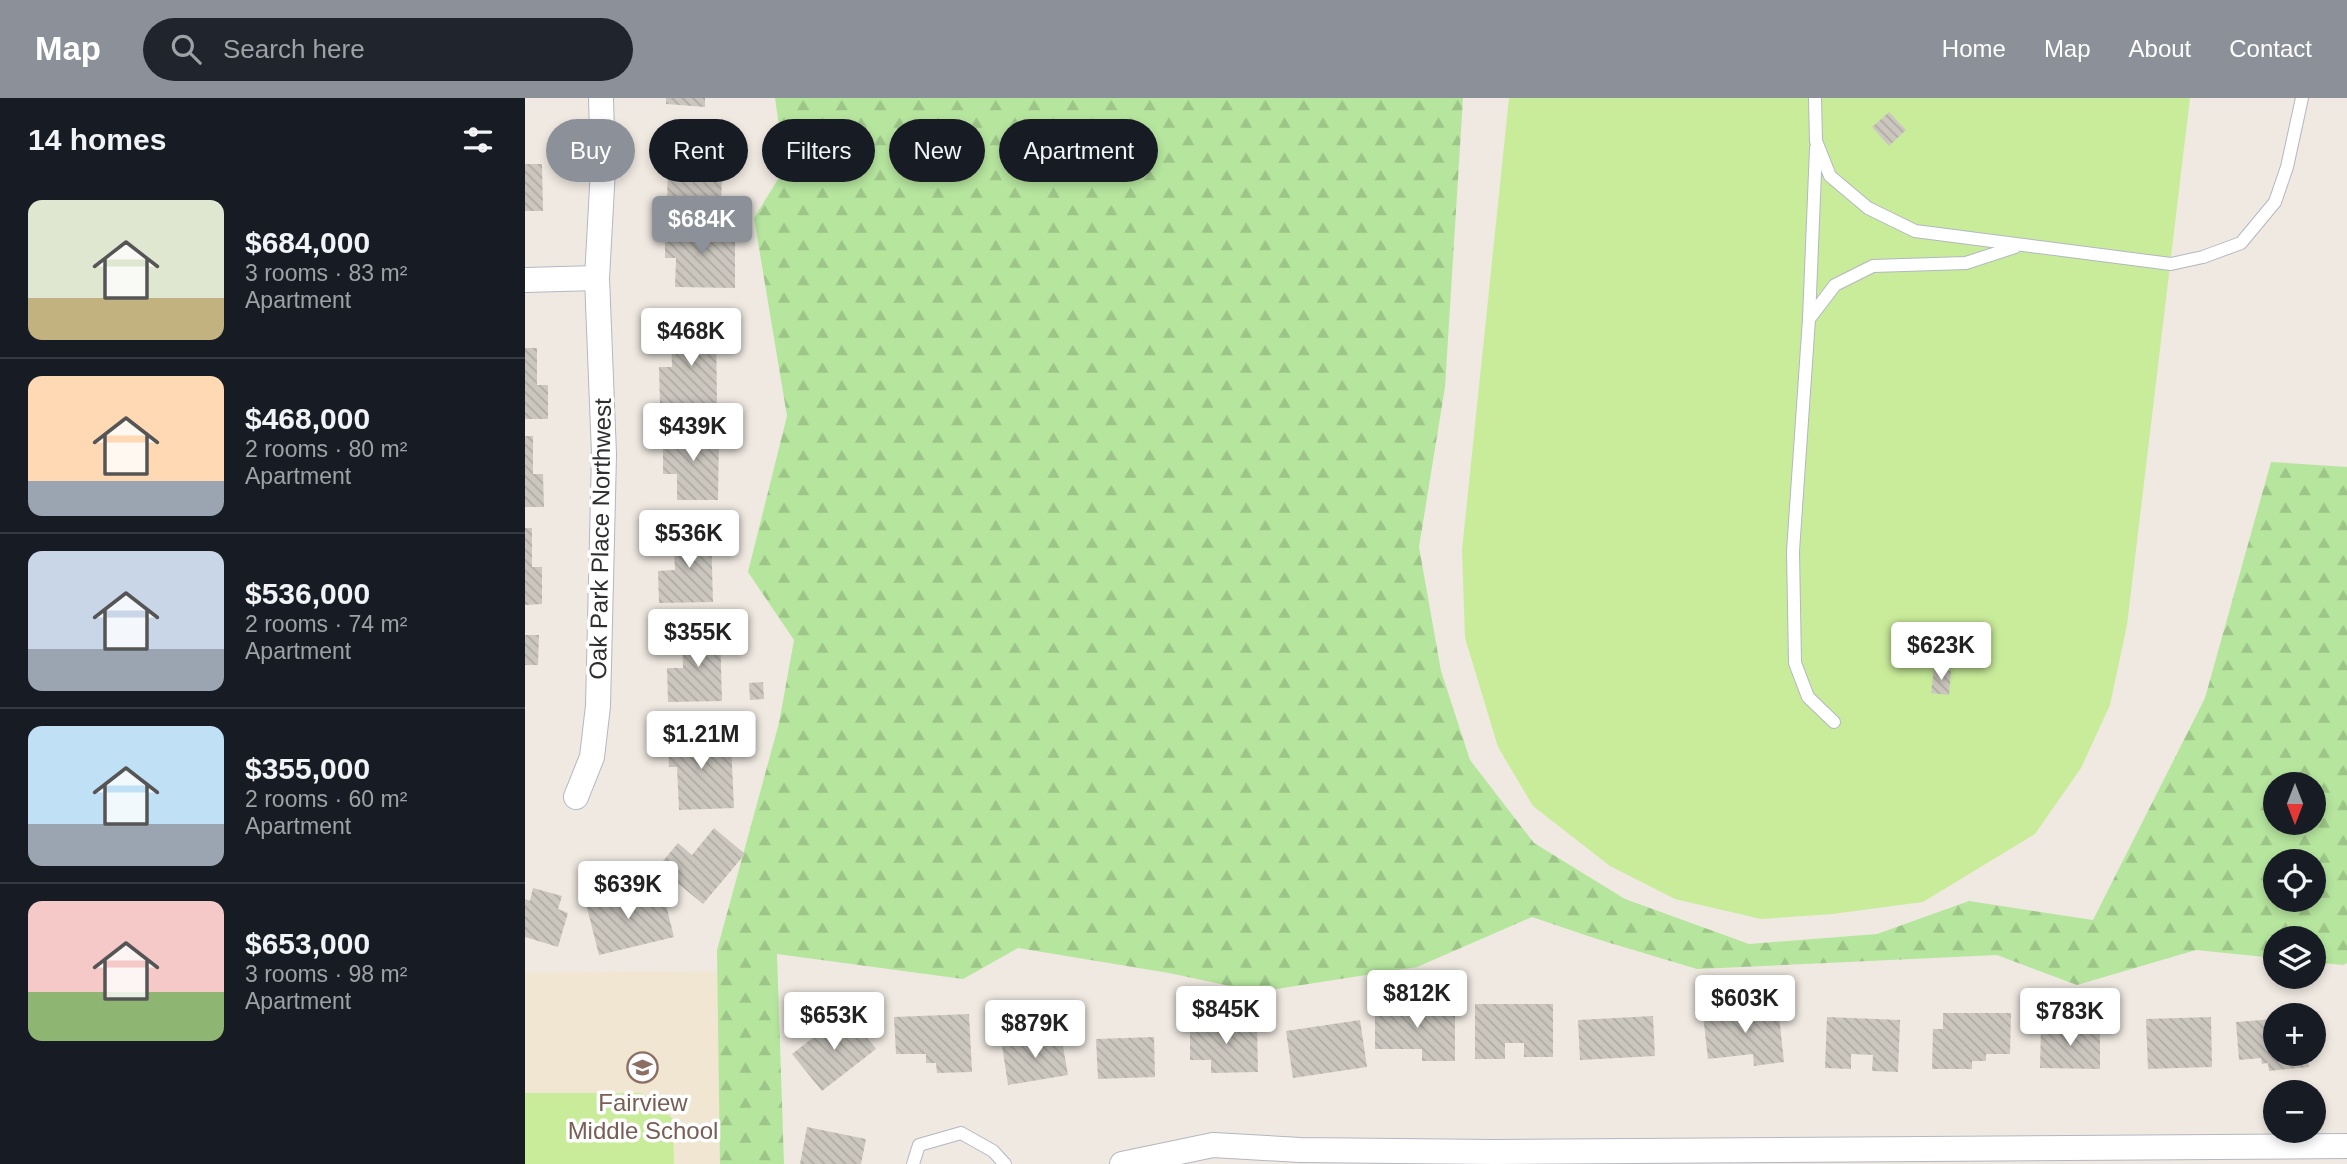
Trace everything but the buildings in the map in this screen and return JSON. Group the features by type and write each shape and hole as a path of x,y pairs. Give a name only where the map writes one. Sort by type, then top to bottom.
{"street":[{"name":"Oak Park Place Northwest","path":"576,797 592,757 598,706 604,454 597,278 603,169 601,98"},
{"path":"525,280 597,278"},
{"path":"1122,1164 1213,1145 1494,1158 2347,1146"}],"lane":[{"path":"1815,98 1816,141 1809,319 1793,551 1795,663 1808,697 1834,722"},
{"path":"1816,141 1830,176 1868,208 1915,231 2171,264 2203,257 2241,243 2275,202 2287,167 2302,98"},
{"path":"1809,319 1835,285 1873,266 1966,263 2018,246"},
{"path":"913,1164 919,1145 961,1133 993,1151 1005,1164"}],"shaded area":[{"name":"Fairview Middle School","path":"760,971 761,1164 525,1164 525,973"}],"green space":[{"path":"775,98 1463,98 1445,387 1419,547 1441,671 1470,760 1534,843 1625,899 1749,944 1877,934 1969,901 2093,920 2205,698 2271,462 2347,467 2347,963 2326,963 2326,926 2263,926 2263,957 2196,950 2077,985 1997,955 1697,969 1532,917 1417,967 1258,992 1169,973 1018,948 963,979 777,954 784,1164 720,1164 717,950 779,723 794,640 748,572 787,416 754,218 776,182 875,182 875,119 778,119"},
{"path":"1509,98 2190,98 2127,625 2110,705 2081,768 2035,834 1923,902 1832,914 1761,919 1675,899 1610,866 1533,806 1498,747 1465,638 1462,550"},
{"path":"525,1093 642,1093 673,1119 674,1164 525,1164"}],"place":[{"name":"Fairview Middle School","path":"643,1068"}]}
